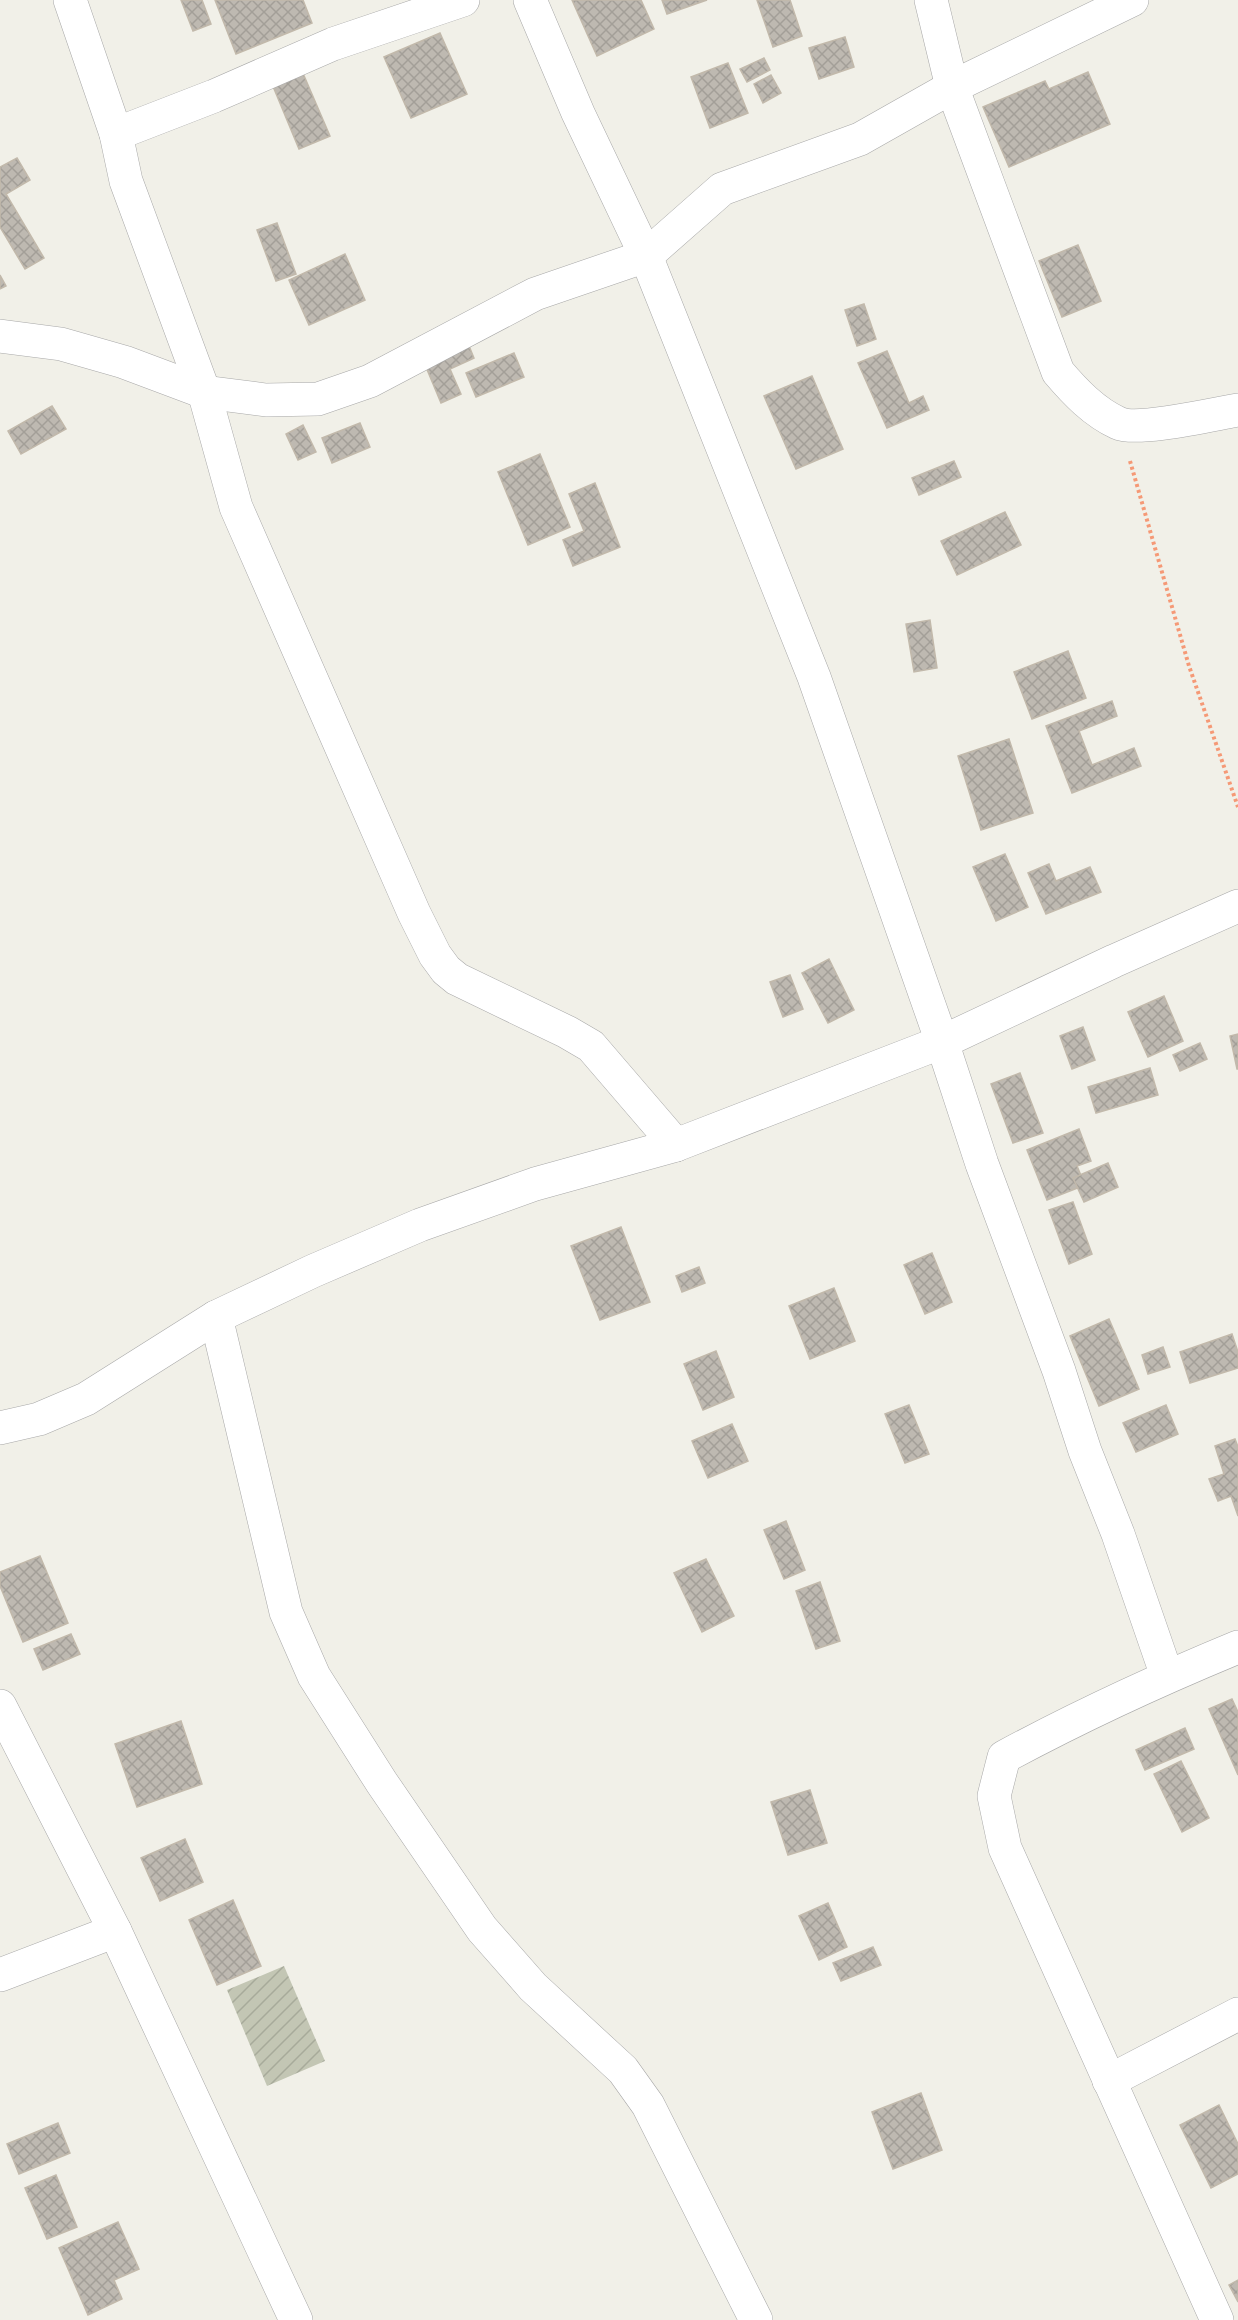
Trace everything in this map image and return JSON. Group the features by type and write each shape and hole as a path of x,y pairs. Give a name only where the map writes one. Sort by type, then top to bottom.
{"street":[{"path":"70,0 116,134 126,181 204,392 236,507 334,734 414,914 435,955 446,970 456,978 591,1046 676,1145"},
{"path":"116,134 214,96 333,44 463,0"},
{"path":"530,0 578,113 646,256 814,677 942,1042 982,1164 1059,1371 1085,1451 1118,1534 1167,1676"},
{"path":"931,0 952,87 1058,372 1075,392 1094,408 1120,424 1136,426 1238,410"},
{"path":"0,336 61,344 124,362 204,392 266,400 318,399 370,381 535,294 646,256 722,189 860,139 952,87 1132,0"},
{"path":"0,1428 39,1419 86,1399 216,1317 420,1225 535,1184 676,1145 942,1042 1238,906"},
{"path":"216,1317 286,1612 314,1676 382,1783 482,1929 533,1987 623,2070 648,2105 756,2320"},
{"path":"1217,2320 1005,1848 994,1796 1004,1757 1058,1728 1167,1676 1238,1647"},
{"path":"0,1706 115,1931 296,2320"},
{"path":"0,1975 115,1931"},
{"path":"1109,2082 1238,2014"}],"path":[{"path":"1120,424 1189,666 1238,807"}],"shaded area":[{"path":"284,1966 325,2061 267,2086 227,1990"}],"building":[{"path":"181,0 202,0 211,24 193,31"},
{"path":"215,0 303,0 312,23 236,54"},
{"path":"572,0 641,0 654,29 597,56"},
{"path":"662,0 707,0 667,14"},
{"path":"757,0 790,0 802,36 773,47"},
{"path":"440,33 467,94 411,118 384,57"},
{"path":"845,37 854,67 819,79 809,48"},
{"path":"764,58 770,70 747,82 740,69"},
{"path":"728,63 748,113 710,128 691,77"},
{"path":"302,71 330,136 299,149 272,84"},
{"path":"1088,72 1110,124 1009,167 983,107 1045,81 1049,89"},
{"path":"771,75 781,93 763,103 754,84"},
{"path":"17,158 30,180 6,194 44,258 25,269 0,227 0,167"},
{"path":"277,223 296,274 276,281 257,230"},
{"path":"1078,245 1101,301 1062,317 1039,261"},
{"path":"345,254 365,300 309,325 289,280"},
{"path":"0,275 6,286 0,289"},
{"path":"864,304 876,339 857,346 845,310"},
{"path":"467,341 474,358 450,369 461,394 441,403 423,360"},
{"path":"887,351 909,403 923,396 929,410 887,428 858,363"},
{"path":"514,353 524,377 476,397 466,373"},
{"path":"812,376 843,449 796,469 764,396"},
{"path":"52,406 66,429 21,454 8,431"},
{"path":"360,423 370,447 332,463 322,438"},
{"path":"303,425 316,452 298,460 286,434"},
{"path":"540,454 570,527 528,545 498,472"},
{"path":"954,461 961,477 919,495 912,478"},
{"path":"595,483 620,547 573,566 563,540 584,531 569,494"},
{"path":"1005,512 1021,545 957,575 941,541"},
{"path":"930,620 937,668 914,672 906,624"},
{"path":"1068,651 1086,698 1032,719 1014,672"},
{"path":"1112,701 1117,716 1079,731 1092,765 1134,748 1141,766 1072,793 1046,726"},
{"path":"1009,739 1033,813 981,830 958,756"},
{"path":"1005,854 1028,907 996,921 973,867"},
{"path":"1049,864 1056,881 1090,867 1101,892 1046,914 1028,873"},
{"path":"829,959 854,1010 828,1023 802,973"},
{"path":"790,975 803,1009 783,1017 770,982"},
{"path":"1164,996 1183,1041 1148,1057 1128,1012"},
{"path":"1083,1027 1095,1060 1072,1069 1060,1036"},
{"path":"1238,1034 1238,1069 1237,1069 1230,1036"},
{"path":"1200,1043 1207,1059 1180,1071 1173,1055"},
{"path":"1150,1068 1158,1095 1096,1113 1088,1087"},
{"path":"1020,1073 1043,1133 1013,1143 991,1084"},
{"path":"1079,1129 1091,1161 1077,1166 1085,1185 1047,1200 1027,1150"},
{"path":"1108,1163 1118,1187 1084,1202 1073,1178"},
{"path":"1073,1202 1092,1254 1069,1264 1049,1210"},
{"path":"621,1227 650,1302 600,1320 571,1246"},
{"path":"932,1253 952,1302 925,1314 904,1265"},
{"path":"699,1267 705,1283 682,1292 676,1276"},
{"path":"834,1288 855,1341 810,1359 789,1306"},
{"path":"1109,1319 1139,1389 1099,1406 1070,1336"},
{"path":"1232,1334 1238,1352 1238,1368 1190,1383 1180,1352"},
{"path":"1163,1347 1170,1367 1148,1374 1142,1355"},
{"path":"716,1351 734,1397 703,1410 684,1364"},
{"path":"909,1405 929,1454 905,1463 885,1414"},
{"path":"1166,1405 1178,1434 1136,1452 1123,1423"},
{"path":"732,1424 748,1461 708,1478 692,1441"},
{"path":"1235,1439 1238,1447 1238,1516 1231,1496 1218,1501 1209,1479 1224,1474 1215,1446"},
{"path":"786,1521 805,1570 784,1579 764,1530"},
{"path":"40,1556 68,1623 23,1642 0,1586 0,1572"},
{"path":"706,1559 734,1616 702,1632 674,1573"},
{"path":"820,1582 840,1641 816,1649 796,1591"},
{"path":"71,1634 80,1654 43,1670 34,1649"},
{"path":"1232,1699 1238,1712 1238,1775 1209,1709"},
{"path":"181,1721 202,1784 137,1807 115,1744"},
{"path":"1185,1728 1194,1749 1145,1770 1136,1750"},
{"path":"1181,1761 1209,1818 1182,1832 1154,1774"},
{"path":"810,1790 827,1843 788,1855 771,1802"},
{"path":"185,1839 203,1882 160,1901 141,1858"},
{"path":"233,1900 261,1966 217,1985 189,1920"},
{"path":"828,1903 847,1947 819,1960 799,1916"},
{"path":"873,1947 881,1965 841,1981 833,1963"},
{"path":"921,2093 942,2150 893,2169 872,2112"},
{"path":"1219,2105 1238,2144 1238,2174 1211,2188 1180,2125"},
{"path":"58,2123 70,2153 19,2174 7,2144"},
{"path":"56,2175 77,2227 47,2239 25,2188"},
{"path":"118,2222 139,2269 114,2280 122,2299 88,2315 59,2248"},
{"path":"1238,2280 1238,2302 1229,2285"}]}
